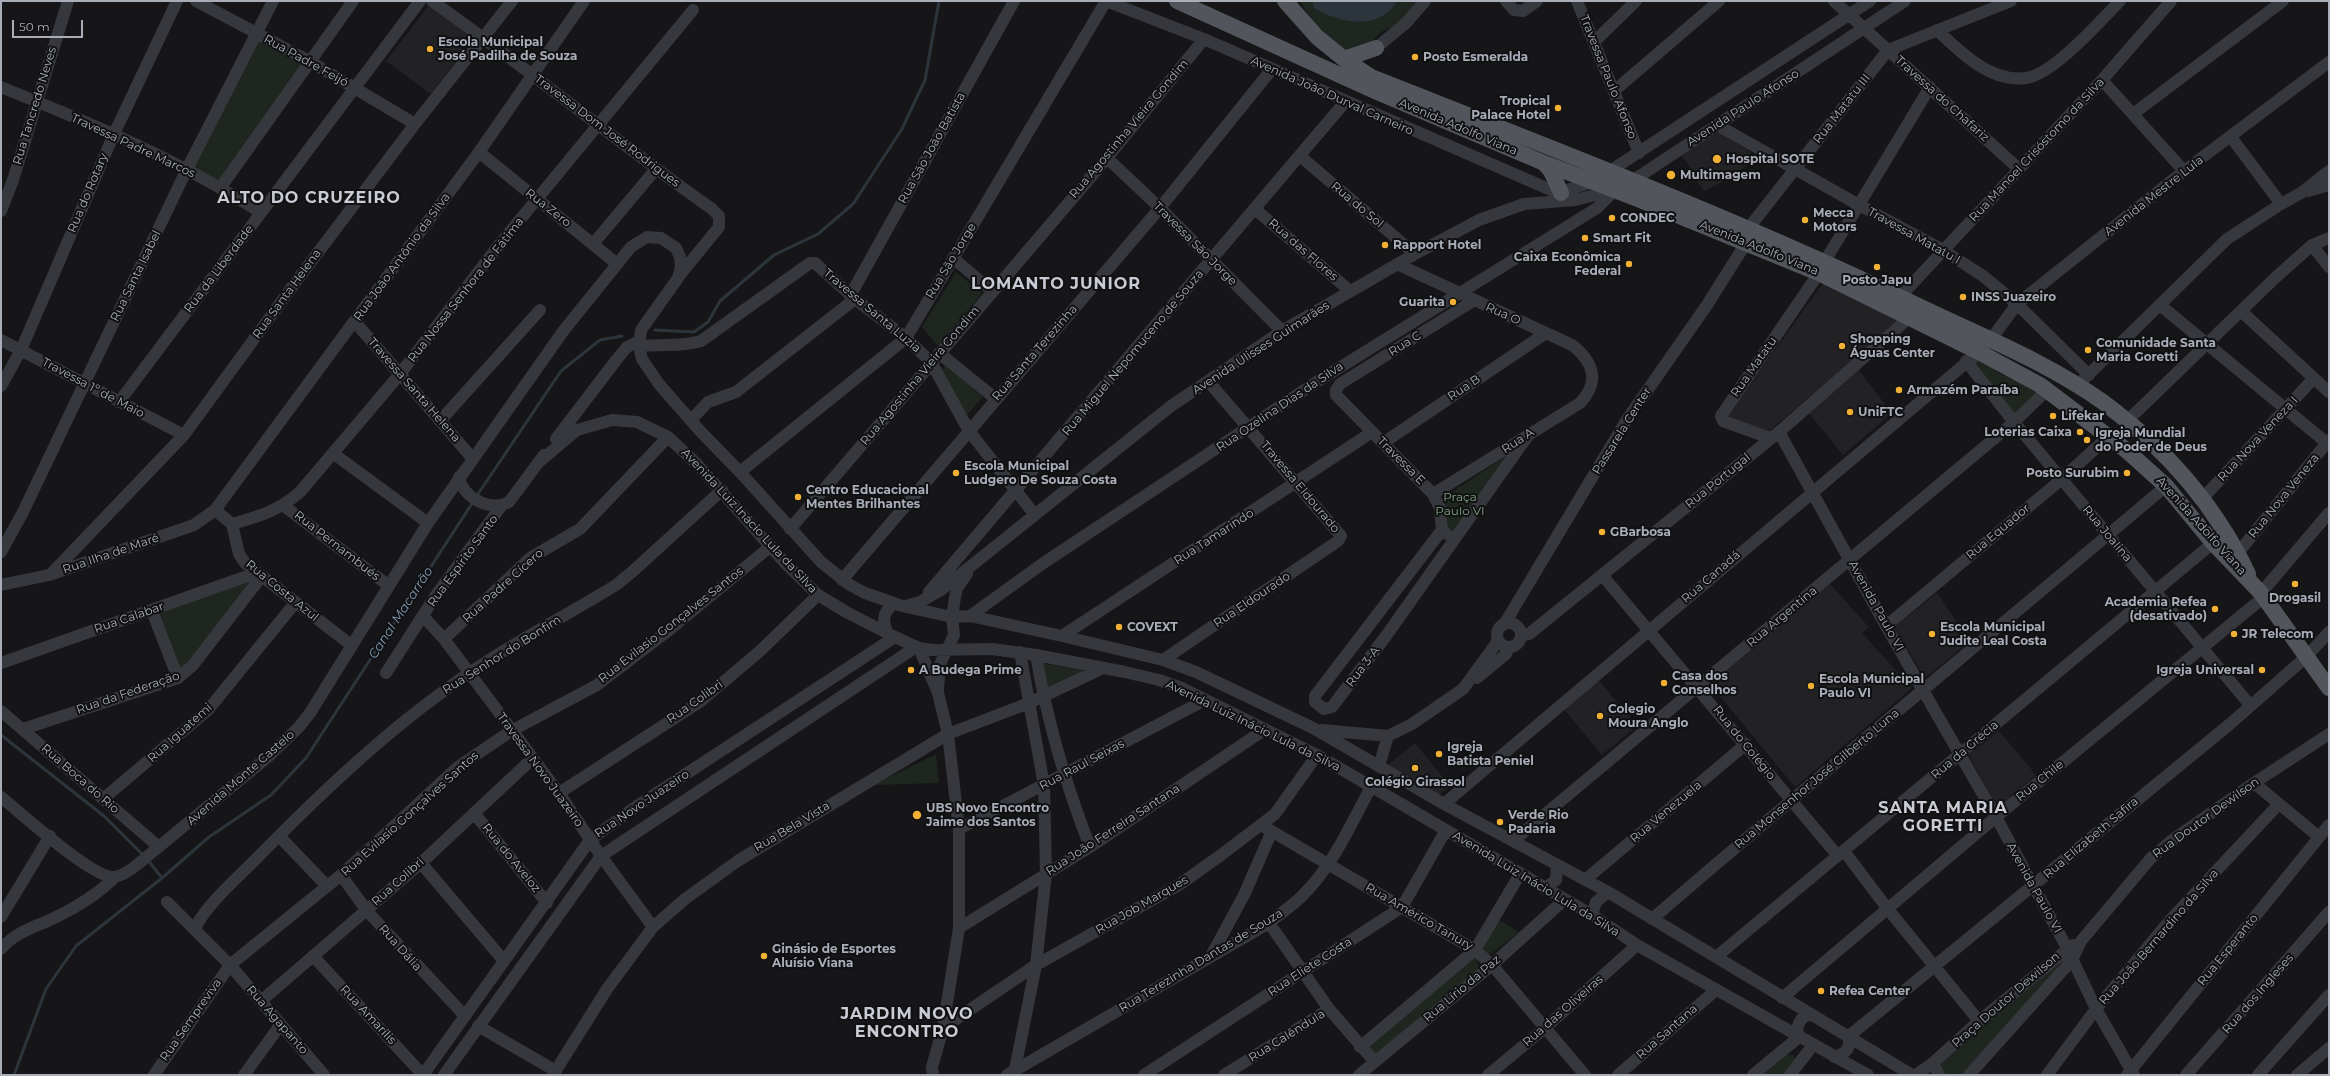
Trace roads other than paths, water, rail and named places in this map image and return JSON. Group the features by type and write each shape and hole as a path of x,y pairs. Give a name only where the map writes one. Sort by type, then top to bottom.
{"main road":[{"name":"Avenida Adolfo Viana","path":"1177,1 1202,14 1258,36 1377,92 1544,163 1592,182 1747,236"},
{"name":"Avenida Adolfo Viana","path":"1285,1 1305,22 1316,37 1344,59 1371,77 1610,171 1747,236 1900,297 1984,346 2087,419 2109,436 2166,486 2213,543 2259,591"},
{"path":"1300,1 1305,22"},
{"path":"1344,59 1376,48 1371,77"},
{"path":"1544,163 1550,171 1558,193"},
{"name":"Avenida Adolfo Viana","path":"1822,267 1910,317 1984,346 2031,359 2078,386 2127,421 2161,450 2206,503 2238,553 2259,591 2329,688"},
{"path":"2087,419 2085,411 2087,406 2094,400 2099,400"},
{"path":"2190,515 2197,518 2203,517 2206,503"}],"street":[{"name":"Rua Tancredo Neves","path":"1,211 7,179 37,101 68,1"},
{"name":"Rua do Rotary","path":"1,386 21,350 114,134 177,1"},
{"name":"Rua Padre Feijó","path":"196,1 309,62 415,124"},
{"name":"Rua Santa Isabel","path":"1,552 84,384 186,171 255,33 273,1"},
{"path":"221,187 353,1"},
{"name":"Rua da Liberdade","path":"119,402 420,1"},
{"name":"Travessa Dom José Rodrigues","path":"432,1 483,37 656,169 712,209 719,216 719,227 678,278"},
{"name":"Rua Santa Helena","path":"49,575 184,436 292,287 415,124 512,1"},
{"name":"Rua João Antônio da Silva","path":"215,510 479,152 534,76 584,1"},
{"name":"Rua São João Batista","path":"691,420 708,402 736,392 853,298 1014,1"},
{"name":"Avenida João Durval Carneiro","path":"1106,1 1204,39 1344,102 1558,193 1597,208"},
{"name":"Rua São Jorge","path":"740,472 906,338 1106,1"},
{"path":"1376,48 1406,23 1425,1"},
{"path":"1506,1 1514,10 1523,11 1537,1"},
{"name":"Travessa Paulo Afonso","path":"1576,1 1639,153 1637,162 1639,167 1648,170"},
{"path":"1594,42 1636,1"},
{"path":"1614,91 1719,1"},
{"path":"1834,1 1849,15"},
{"name":"Avenida Paulo Afonso","path":"1524,204 1592,182 1639,153 1870,1"},
{"name":"Avenida Paulo Afonso","path":"1575,200 1615,190 1632,181 1905,1"},
{"path":"1888,50 2011,1"},
{"path":"1937,30 1976,63 2008,77 2026,78 2048,70 2120,1"},
{"name":"Rua Manoel Crisóstomo da Silva","path":"1900,297 2102,80 2171,1"},
{"path":"2133,114 2283,1"},
{"name":"Rua Nossa Senhora de Fátima","path":"232,524 265,515 284,506 300,492 334,454 400,374 499,245 600,125 693,10"},
{"name":"Travessa do Chafariz","path":"1849,15 2019,169"},
{"name":"Rua Agostinha Vieira Gondim","path":"790,529 935,357 1107,158 1204,39"},
{"name":"Rua Matatu III","path":"1747,236 1795,170 1888,50"},
{"name":"Avenida Mestre Lula","path":"1984,346 2017,304 2184,171 2329,62"},
{"name":"Rua Santa Terezinha","path":"842,580 1160,208 1272,69"},
{"path":"2102,80 2184,171"},
{"name":"Travessa Padre Marcos","path":"1,87 114,134 221,187 261,214"},
{"name":"Rua Matatu","path":"1775,435 1723,421 1721,416 1822,267 1930,88"},
{"name":"Rua Miguel Nepomuceno de Souza","path":"920,602 1212,260 1344,102"},
{"name":"Travessa Matatu I","path":"1717,125 1795,170 1943,250 1983,276 2017,304 2089,374"},
{"path":"2231,137 2281,204"},
{"name":"Rua Zero","path":"479,152 616,263"},
{"name":"Rua do Sol","path":"1300,156 1415,254"},
{"name":"Travessa São Jorge","path":"1107,158 1160,208 1282,332"},
{"path":"593,244 656,169"},
{"path":"2301,194 2329,171"},
{"path":"2078,386 2227,239 2281,204 2301,194 2329,185"},
{"name":"Rua Ozelina Dias da Silva","path":"970,616 1042,564 1250,428 1318,381 1597,208 1615,190"},
{"name":"Avenida Ulisses Guimarães","path":"980,559 1168,408 1282,332 1397,264 1479,220 1524,204 1575,200"},
{"name":"Rua das Flores","path":"1255,209 1350,291"},
{"name":"Passarela Center","path":"1505,623 1626,421 1707,305 1747,236"},
{"name":"Avenida Monte Castelo","path":"1,949 15,935 90,898 115,877 140,863 270,755 299,727 310,713 351,645 458,477 473,459 564,330 616,263 641,240 653,237 661,238 672,244 679,252 681,267 678,278"},
{"path":"2127,421 2312,245 2329,238"},
{"path":"2312,245 2329,267"},
{"path":"953,258 992,291"},
{"name":"Travessa Santa Luzia","path":"639,342 691,344 701,341 810,263 818,265 853,298 906,338 935,357 969,431 1035,515"},
{"name":"Rua O","path":"1397,264 1457,294 1572,346 1584,354 1591,366 1592,379"},
{"path":"539,462 617,358 630,345 639,342 647,318 678,278"},
{"name":"Rua C","path":"1336,388 1474,301"},
{"path":"2160,305 2207,346 2328,442"},
{"path":"440,421 540,310"},
{"path":"2242,312 2313,379 2329,392"},
{"name":"Rua Portugal","path":"1521,636 1530,634 1775,435 1910,317"},
{"name":"Travessa Santa Helena","path":"355,322 473,459"},
{"name":"Rua B","path":"1382,442 1546,333"},
{"name":"Travessa 1º de Maio","path":"1,340 184,436"},
{"name":"Avenida Luiz Inácio Lula da Silva","path":"639,342 642,359 648,371 790,529 821,562 842,580 865,593 897,605 952,617 970,616 1062,636 1163,660 1196,672 1313,728 1444,804 1608,892 1652,920 1912,1075"},
{"name":"Rua Canadá","path":"1444,804 1984,346"},
{"path":"935,357 996,399"},
{"name":"Rua Joalina","path":"1966,361 2014,422 2250,705"},
{"name":"Rua A","path":"1433,494 1580,403 1590,389 1592,379"},
{"name":"Rua Nova Veneza I","path":"2206,503 2313,379"},
{"name":"Travessa Eldourado","path":"1208,380 1340,535 1340,539"},
{"name":"Travessa E","path":"1336,388 1336,395 1433,494 1439,505 1442,530"},
{"name":"Rua Argentina","path":"1514,841 2014,422 2047,390"},
{"name":"Avenida Luiz Inácio Lula da Silva","path":"539,462 571,433 591,424 612,420 637,422 668,437 722,490 771,546 818,594 848,613 918,648 945,650 992,649 1020,652 1159,680 1205,700 1317,755 1544,889 1592,915 1636,945 1868,1075"},
{"name":"Rua 3-A","path":"1442,530 1315,696 1315,702 1319,707 1324,709 1332,707 1455,540 1529,434"},
{"name":"Avenida Paulo VI","path":"1775,435 1813,490 1886,626 1996,817 2067,948 2096,1009 2130,1073"},
{"name":"Rua Tamarindo","path":"1062,636 1366,436"},
{"name":"Rua Equador","path":"1886,626 2062,478 2109,436"},
{"name":"Rua Padre Cícero","path":"444,639 530,558 580,529 668,437"},
{"name":"Rua Nova Veneza","path":"2238,553 2328,442"},
{"path":"334,454 428,523"},
{"name":"Rua Espírito Santo","path":"423,616 436,594 502,505 509,502 539,462"},
{"path":"458,477 460,484 467,493 483,504 502,505"},
{"name":"Rua Monsenhor José Gilberto Luna","path":"1652,920 1790,799 1924,690 2166,486"},
{"name":"Rua Senhor do Bonfim","path":"195,930 198,922 204,915 278,836 394,730 469,672 616,585 722,490"},
{"path":"446,497 456,491 467,493"},
{"name":"Rua Pernambués","path":"284,506 389,586"},
{"path":"215,510 232,524"},
{"name":"Rua Ilha de Maré","path":"1,585 49,575 194,525 215,510"},
{"name":"Rua Chile","path":"1782,998 1996,817 2202,648 2259,591 2329,513"},
{"name":"Rua Costa Azul","path":"232,524 239,554 258,575 351,645"},
{"path":"1442,530 1455,540"},
{"name":"Rua Eldourado","path":"1163,660 1340,539"},
{"name":"Rua da Grécia","path":"1716,957 2213,543"},
{"name":"Rua Evilasio Gonçalves Santos","path":"230,966 341,875 458,767 511,731 597,684 673,627 771,546"},
{"path":"891,635 883,623 884,616 897,605 920,602 941,590 980,559"},
{"path":"938,693 940,664 945,650 954,635 952,617 957,588 980,559"},
{"name":"Rua Calabar","path":"1,663 258,575"},
{"name":"Rua da Federação","path":"23,729 178,678 193,665 258,575"},
{"name":"Rua do Colégio","path":"1602,575 1746,744 1790,799 1841,854 1887,908 1979,1021"},
{"name":"Rua Colibri","path":"559,793 701,701 760,651 818,594"},
{"name":"Rua Iguatemi","path":"103,799 208,710 295,602"},
{"path":"152,611 178,678"},
{"path":"386,673 423,616"},
{"name":"Travessa Novo Juazeiro","path":"423,616 444,639 511,731 559,793 601,856 653,927"},
{"path":"1313,728 1339,732 1388,736 1431,713 1463,689 1506,654 1509,647 1517,644 1521,636 1516,625 1505,623 1498,629 1498,641 1463,689"},
{"name":"Rua Elizabeth Safira","path":"1848,1037 2033,886 2250,705 2306,656 2329,632"},
{"name":"Rua Novo Juazeiro","path":"423,1075 547,903 590,840 640,804 891,635"},
{"path":"1498,641 1509,647"},
{"path":"918,648 938,693 948,734 959,829 959,928 943,1028 931,1072"},
{"name":"Rua Novo Juazeiro","path":"444,1075 601,856 918,648"},
{"path":"1012,1073 1036,965 1046,874 1044,785 1020,652"},
{"path":"1036,655 1043,696 1070,796 1090,847"},
{"name":"Rua Bela Vista","path":"555,1073 607,989 653,927 685,899 739,860 948,734 1029,703 1103,668"},
{"name":"Rua Raul Seixas","path":"959,829 1205,700"},
{"name":"Rua Boca do Rio","path":"1,711 103,799 155,851"},
{"name":"Rua João Ferreira Santana","path":"959,928 1090,847 1264,730"},
{"name":"Rua Doutor Dewilson","path":"2072,960 2081,941 2151,858 2171,841 2254,783 2329,734"},
{"path":"1379,766 1388,736"},
{"name":"Rua Venezuela","path":"1585,880 1746,744"},
{"name":"Rua Job Marques","path":"943,1028 1036,965 1179,885 1275,814 1288,798 1317,755"},
{"name":"Rua Colibri","path":"261,1001 367,911 532,759"},
{"path":"2254,783 2278,805 2319,837"},
{"name":"Rua Terezinha Dantas de Souza","path":"1012,1073 1269,922 1303,895 1328,864 1371,787"},
{"path":"1,797 100,874 115,877"},
{"name":"Rua João Bernardino da Silva","path":"2047,1075 2096,1009 2176,914 2278,805"},
{"name":"Rua do Aveloz","path":"474,813 547,903"},
{"name":"Rua Américo Tanury","path":"1261,825 1475,950 1492,965 1546,1027 1585,1075"},
{"name":"Rua Esperanto","path":"2130,1073 2329,825"},
{"name":"Rua Eliete Costa","path":"1144,1075 1402,907 1446,830"},
{"path":"1211,956 1244,895 1272,831"},
{"path":"1,917 50,836"},
{"path":"278,836 327,886"},
{"path":"420,863 504,961"},
{"path":"1544,889 1556,880 1557,865"},
{"path":"1360,1047 1475,950 1520,874"},
{"name":"Rua Dália","path":"341,875 367,911 465,1016"},
{"path":"1592,915 1596,902 1608,892"},
{"name":"Rua Lírio da Paz","path":"1358,1075 1492,965 1564,900"},
{"name":"Rua Agapanto","path":"167,902 230,966 324,1075"},
{"name":"Rua dos Ingleses","path":"2186,1075 2329,912"},
{"path":"1269,922 1329,1009 1360,1047 1375,1062"},
{"name":"Praça Doutor Dewilson","path":"1916,1075 1934,1063 1979,1021 2067,948 2081,941"},
{"name":"Rua das Oliveiras","path":"1488,1075 1546,1027 1636,945"},
{"name":"Rua Amarílis","path":"313,956 423,1075"},
{"name":"Praça Doutor Dewilson","path":"1969,1075 2072,960"},
{"name":"Rua Sempreviva","path":"154,1075 230,966"},
{"name":"Rua Santana","path":"1618,1075 1716,990"},
{"path":"2258,1075 2329,995"},
{"name":"Rua Calêndula","path":"1224,1075 1329,1009"},
{"path":"1753,1075 1798,1036 1797,1029 1800,1022 1805,1016 1812,1015"},
{"path":"244,1075 281,1024"},
{"path":"478,1026 555,1073"},
{"path":"1834,1057 1842,1055 1848,1049 1850,1041 1848,1037"},
{"path":"1790,1075 1813,1045"},
{"path":"2297,1075 2329,1048"},
{"path":"1934,1063 1939,1075"}],"waterway":[{"name":"Canal Macarrão","path":"655,330 694,332 708,322 720,301 774,255 818,234 853,204 902,129 925,80 939,1"},
{"name":"Canal Macarrão","path":"476,497 561,371 600,340 622,336"},
{"name":"Canal Macarrão","path":"14,1075 46,989 76,946 162,878 209,837 271,795 306,758 473,502"},
{"path":"1,735 104,816 143,855"},
{"path":"147,859 162,878"}],"place":[{"name":"Escola Municipal José Padilha de Souza","path":"430,49"},
{"name":"Posto Esmeralda","path":"1415,57"},
{"name":"Tropical Palace Hotel","path":"1558,108"},
{"name":"Hospital SOTE","path":"1717,159"},
{"name":"Multimagem","path":"1671,175"},
{"name":"CONDEC","path":"1612,218"},
{"name":"Mecca Motors","path":"1805,220"},
{"name":"Smart Fit","path":"1585,238"},
{"name":"Rapport Hotel","path":"1385,245"},
{"name":"Caixa Econômica Federal","path":"1629,264"},
{"name":"Posto Japu","path":"1877,267"},
{"name":"INSS Juazeiro","path":"1963,297"},
{"name":"Guarita","path":"1453,302"},
{"name":"Shopping Águas Center","path":"1842,346"},
{"name":"Comunidade Santa Maria Goretti","path":"2088,350"},
{"name":"Armazém Paraíba","path":"1899,390"},
{"name":"UniFTC","path":"1850,412"},
{"name":"Lifekar","path":"2053,416"},
{"name":"Loterias Caixa","path":"2080,432"},
{"name":"Igreja Mundial do Poder de Deus","path":"2087,440"},
{"name":"Escola Municipal Ludgero De Souza Costa","path":"956,473"},
{"name":"Posto Surubim","path":"2127,473"},
{"name":"Centro Educacional Mentes Brilhantes","path":"798,497"},
{"name":"GBarbosa","path":"1602,532"},
{"name":"Drogasil","path":"2295,584"},
{"name":"Academia Refea (desativado)","path":"2215,609"},
{"name":"COVEXT","path":"1119,627"},
{"name":"Escola Municipal Judite Leal Costa","path":"1932,634"},
{"name":"JR Telecom","path":"2234,634"},
{"name":"A Budega Prime","path":"911,670"},
{"name":"Igreja Universal","path":"2262,670"},
{"name":"Casa dos Conselhos","path":"1664,683"},
{"name":"Escola Municipal Paulo VI","path":"1811,686"},
{"name":"Colegio Moura Anglo","path":"1600,716"},
{"name":"Igreja Batista Peniel","path":"1439,754"},
{"name":"Colégio Girassol","path":"1415,768"},
{"name":"UBS Novo Encontro Jaime dos Santos","path":"917,815"},
{"name":"Verde Rio Padaria","path":"1500,822"},
{"name":"Ginásio de Esportes Aluísio Viana","path":"764,956"},
{"name":"Refea Center","path":"1821,991"}],"district":[{"name":"ALTO DO CRUZEIRO","path":"309,198"},
{"name":"LOMANTO JUNIOR","path":"1056,284"},
{"name":"SANTA MARIA GORETTI","path":"1943,817"},
{"name":"JARDIM NOVO ENCONTRO","path":"907,1023"}],"park label":[{"name":"Praça Paulo VI","path":"1460,504"}]}
